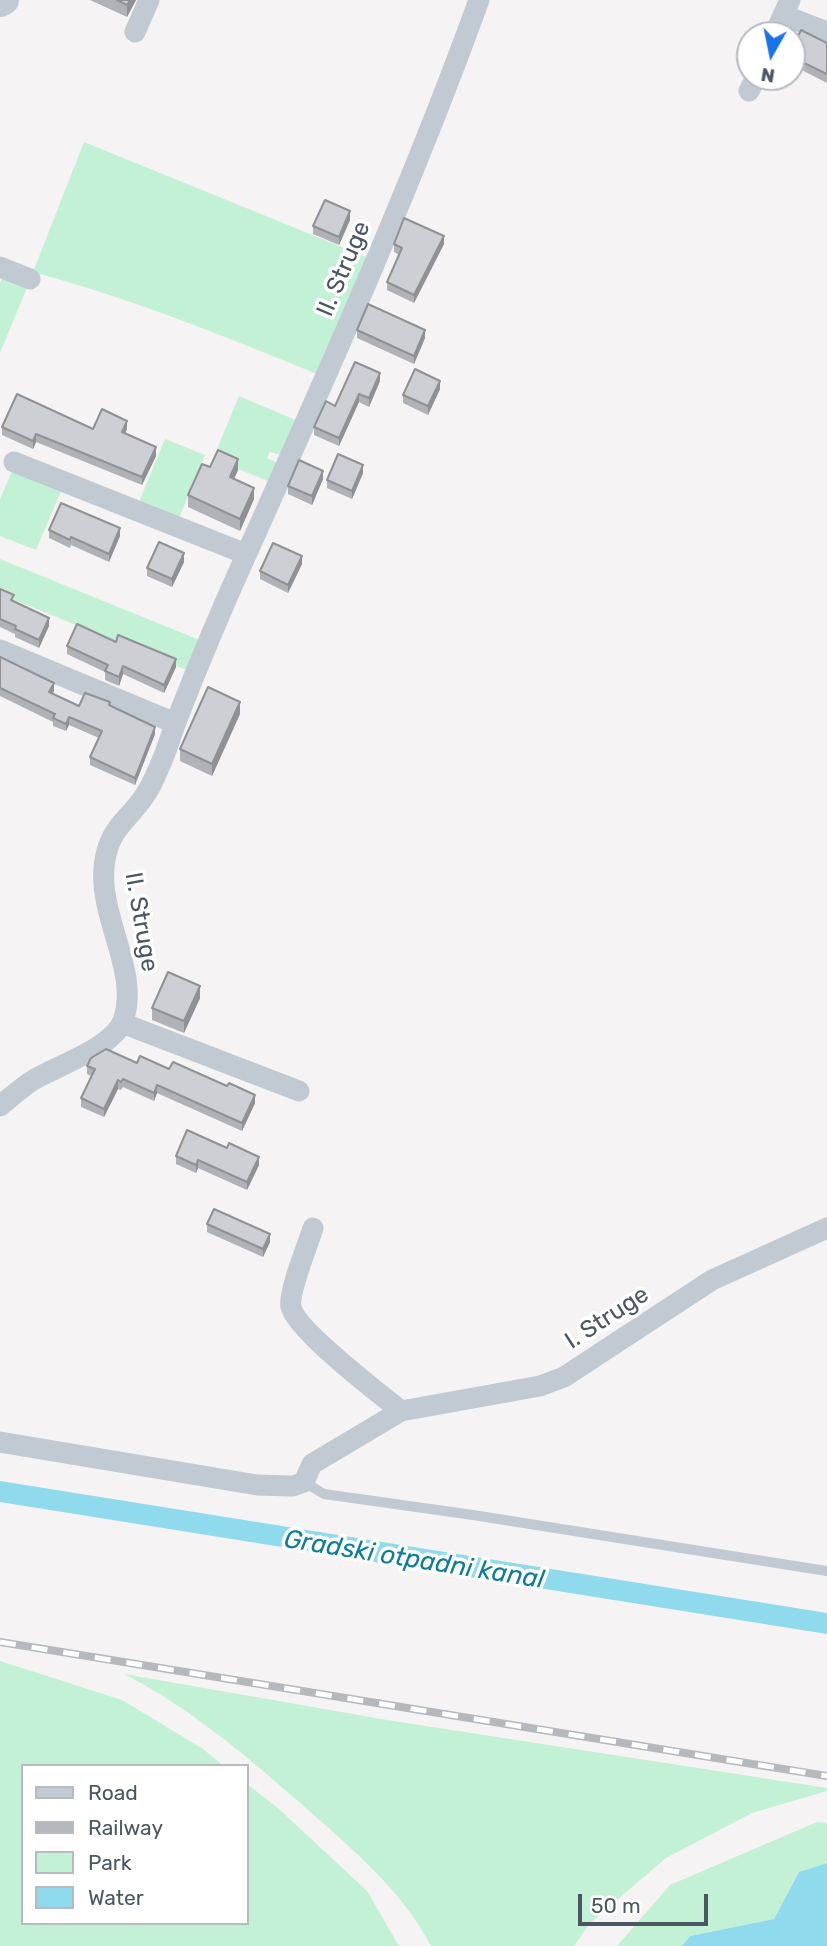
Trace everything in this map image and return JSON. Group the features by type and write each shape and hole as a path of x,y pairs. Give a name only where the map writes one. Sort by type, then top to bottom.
{"street":[{"path":"135,32 149,0"},
{"name":"II. Struge","path":"122,1023 127,998 125,977 108,914 104,881 105,861 111,839 120,823 149,791 247,554 380,254 478,0"},
{"path":"787,8 827,32"},
{"path":"0,267 30,279"},
{"path":"14,462 247,554"},
{"path":"0,650 175,723"},
{"path":"0,1106 32,1080 110,1040 122,1023 299,1091"},
{"path":"313,1228 292,1293 290,1305 294,1314 328,1352 401,1412"},
{"name":"I. Struge","path":"303,1482 312,1464 401,1412 540,1386 564,1377 712,1280 827,1228"},
{"path":"0,1442 257,1485 293,1486 303,1482"}],"lane":[{"path":"303,1482 324,1494 827,1571"}],"green space":[{"path":"84,142 369,258 317,374 141,306 33,272"},
{"path":"4,274 28,285 0,353 0,283"},
{"path":"239,396 298,421 281,455 270,452 267,458 277,463 273,483 213,459"},
{"path":"165,439 205,455 179,518 139,502"},
{"path":"13,469 62,489 36,550 0,536 0,499"},
{"path":"0,559 202,641 189,671 0,594"},
{"path":"0,1661 122,1700 203,1749 222,1764 21,1764 21,1925 248,1925 248,1785 279,1809 367,1891 399,1946 0,1946"},
{"path":"124,1674 387,1720 827,1788 827,1791 752,1813 666,1858 590,1923 574,1946 431,1946 391,1889 324,1824 196,1718"},
{"path":"817,1822 827,1823 827,1863 799,1872 774,1919 690,1936 682,1946 617,1946 670,1885"}],"water":[{"name":"Gradski otpadni kanal","path":"0,1481 827,1613 827,1634 0,1502"},
{"path":"827,1863 827,1946 682,1946 690,1936 774,1919 799,1872"}],"building":[{"path":"117,0 130,0 127,5"},
{"path":"806,32 827,43 827,74 806,64"},
{"path":"325,200 350,211 339,237 313,226"},
{"path":"404,218 444,236 414,295 387,282 402,248 394,244"},
{"path":"368,304 425,330 414,356 357,330"},
{"path":"355,362 380,373 369,398 359,394 339,438 314,427 326,401 335,406"},
{"path":"415,369 440,381 428,406 403,395"},
{"path":"17,394 93,429 102,409 127,421 122,432 156,447 142,477 36,434 33,441 2,427"},
{"path":"218,450 238,459 230,477 254,488 240,519 188,495 202,464 210,467"},
{"path":"338,454 363,465 352,491 327,480"},
{"path":"299,460 323,471 312,496 288,486"},
{"path":"61,503 120,528 109,554 49,530"},
{"path":"159,542 184,553 172,579 147,568"},
{"path":"273,543 302,556 288,585 260,571"},
{"path":"0,589 14,595 11,600 49,618 39,640 0,619"},
{"path":"77,624 116,642 118,635 176,659 164,685 123,666 119,677 105,671 108,665 67,646"},
{"path":"0,657 54,683 49,692 79,706 85,693 110,702 109,705 155,727 135,778 90,757 102,731 69,717 66,724 53,718 55,714 0,688"},
{"path":"208,687 240,702 212,764 180,749"},
{"path":"168,972 200,986 184,1021 152,1008"},
{"path":"106,1049 137,1063 140,1056 169,1069 173,1062 227,1086 229,1083 255,1095 242,1123 157,1085 154,1093 123,1079 121,1082 118,1080 104,1109 81,1098 95,1069 87,1066 91,1058"},
{"path":"187,1130 227,1148 229,1143 259,1157 247,1182 198,1160 196,1165 176,1156"},
{"path":"214,1209 270,1234 263,1249 207,1224"}],"railway":[{"path":"0,1642 827,1776"}]}
